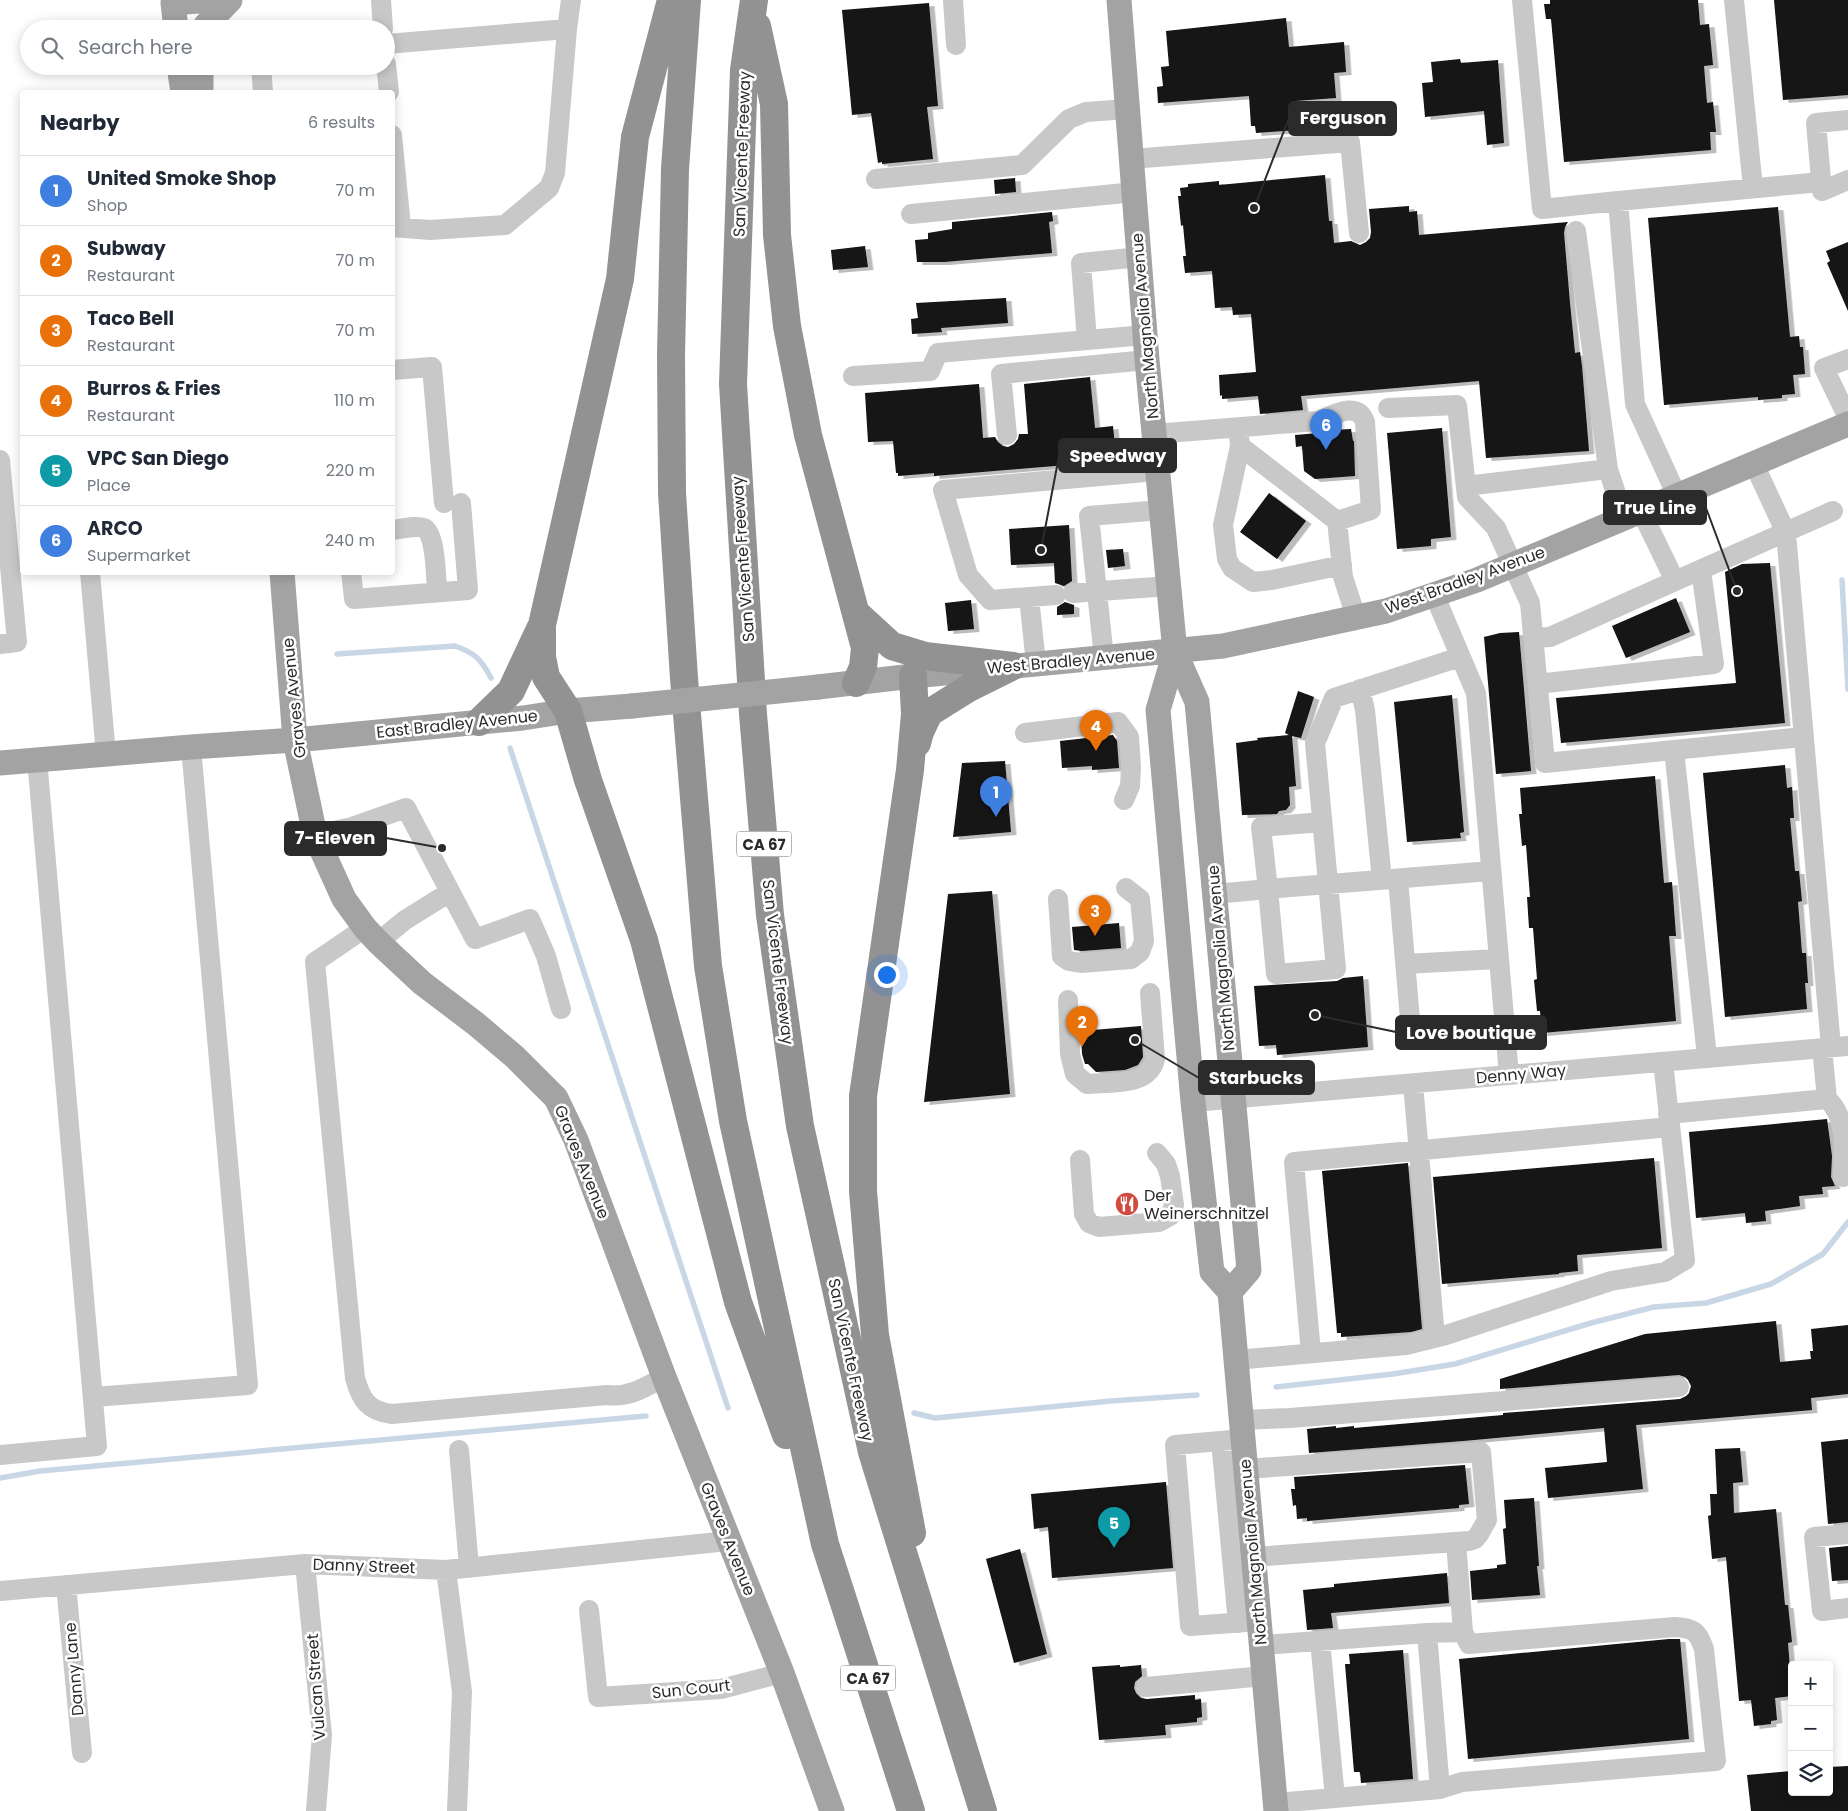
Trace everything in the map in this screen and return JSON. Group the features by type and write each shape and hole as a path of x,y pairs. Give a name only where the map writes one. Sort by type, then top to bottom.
{"highway":[{"path":"671,0 635,137 620,279 542,625 542,657 546,677 568,711 588,780 644,940 738,1302 825,1544"},
{"name":"CA 67","path":"687,0 675,169 671,356 672,493 684,678 708,966 733,1121 825,1544 911,1811"},
{"path":"753,3 774,104 777,235 787,326 808,435 865,648 863,667 856,683"},
{"name":"San Vicente Freeway","path":"753,3 744,70 733,384 753,714 770,915 800,1126 872,1452 983,1811"},
{"path":"856,613 892,646 925,656 1024,665"},
{"path":"480,722 510,691 542,625"},
{"path":"910,770 920,732 930,713 969,688 1024,665"},
{"path":"913,676 915,714 910,770 863,1096 862,1191 875,1335 937,1662"}],"main road":[{"path":"175,20 173,2 211,0"},
{"path":"211,20 230,0"},
{"name":"North Magnolia Avenue","path":"1119,0 1147,360 1168,586 1175,652 1197,702 1249,1270 1230,1292"},
{"path":"181,75 184,90"},
{"path":"201,90 202,75"},
{"name":"West Bradley Avenue","path":"913,676 1223,646 1386,611 1477,580 1848,424"},
{"name":"Graves Avenue","path":"282,575 296,740 315,835 344,899 372,935 422,982 515,1057 556,1098 576,1140 664,1377 782,1673 832,1811"},
{"name":"North Magnolia Avenue","path":"1175,652 1158,710 1193,1102 1212,1272 1230,1292 1236,1360 1236,1434 1246,1469 1254,1557 1249,1622 1262,1645 1276,1807"},
{"name":"East Bradley Avenue","path":"0,763 296,740 523,718 568,711 818,688 913,676"}],"street":[{"path":"381,0 382,20"},
{"path":"395,190 397,227 430,230 505,225 549,188 555,173 571,0"},
{"path":"953,0 956,45"},
{"path":"1522,0 1542,209 1821,182"},
{"path":"1734,0 1753,188"},
{"path":"395,43 567,29"},
{"path":"262,75 263,90"},
{"path":"387,75 389,90"},
{"path":"876,179 1022,165 1069,120 1086,112 1128,109"},
{"path":"1848,120 1816,123 1822,192 1848,180"},
{"path":"1131,159 1350,142 1359,233"},
{"path":"911,214 1135,192"},
{"path":"1618,202 1635,404 1677,496"},
{"path":"1576,231 1608,469 1632,515 1675,581"},
{"path":"1088,340 1081,263 1140,257"},
{"path":"853,376 930,371 938,353 1145,335"},
{"path":"1848,359 1824,368 1848,418"},
{"path":"1007,435 1001,374 1147,360"},
{"path":"351,575 354,599 468,590 452,503 432,367 395,370"},
{"path":"1388,408 1457,405 1467,497 1496,528 1530,604 1545,763 1804,737"},
{"path":"1154,434 1239,437 1318,421 1337,412 1349,410 1360,413 1365,422 1371,510 1337,521"},
{"path":"1239,437 1337,521 1343,577 1356,617"},
{"path":"1239,437 1223,526 1227,560 1232,568 1252,582 1272,580 1342,565"},
{"path":"0,460 17,642 0,644"},
{"path":"1754,464 1786,533 1833,1047 1827,1099"},
{"path":"1466,486 1608,469"},
{"path":"1158,471 943,490 968,575 990,600 1168,586"},
{"path":"1104,658 1088,516 1161,510"},
{"path":"1533,638 1550,637 1833,511"},
{"path":"395,530 422,528 429,532 432,542 437,592"},
{"path":"1538,684 1714,664 1701,570"},
{"path":"90,575 106,754"},
{"path":"1434,594 1476,693 1509,1075"},
{"path":"1024,665 1029,597"},
{"path":"1322,822 1261,827 1276,974 1336,969 1315,743 1334,698 1460,657"},
{"path":"1360,690 1365,710 1390,879 1405,964 1411,1031 1504,1024"},
{"path":"1025,733 1118,722 1128,736 1132,767 1130,786 1124,800"},
{"path":"94,1397 248,1384 191,747"},
{"path":"1674,750 1707,1057"},
{"path":"0,1455 97,1446 37,759"},
{"path":"315,835 352,827 406,808 475,940 530,919 546,956 561,1009"},
{"path":"1215,894 1491,871"},
{"path":"1058,898 1062,956 1069,961 1080,963 1131,959 1140,952 1144,941 1140,899 1126,888"},
{"path":"450,892 405,920 315,962 356,1378 361,1397 375,1410 392,1414 608,1395 616,1396 636,1392 664,1377"},
{"path":"1405,964 1498,959"},
{"path":"1068,1000 1070,1054 1075,1074 1087,1084 1113,1082 1140,1079 1154,1067 1150,993"},
{"name":"Denny Way","path":"1193,1102 1833,1047"},
{"path":"1236,1360 1406,1345 1611,1281 1665,1272 1685,1260 1663,1062"},
{"path":"1413,1084 1435,1337"},
{"path":"1311,1353 1294,1162 1420,1150 1827,1099 1835,1106 1842,1128 1843,1177"},
{"path":"1080,1160 1084,1214 1089,1223 1099,1227 1159,1222 1170,1216 1174,1205 1170,1176 1166,1164 1157,1154"},
{"path":"1236,1434 1249,1622 1190,1626 1175,1445 1236,1434 1290,1418 1679,1387"},
{"path":"459,1450 469,1567"},
{"path":"1246,1469 1481,1452 1487,1520 1475,1539 1254,1557"},
{"path":"1848,1534 1814,1537 1822,1610 1848,1608"},
{"name":"Danny Street","path":"0,1591 305,1564 446,1570 728,1541"},
{"path":"1276,1807 1335,1798 1440,1789 1462,1782 1716,1761 1704,1649 1696,1633 1691,1629 1675,1627 1469,1644 1464,1632 1456,1542"},
{"name":"Vulcan Street","path":"305,1564 322,1736 316,1811"},
{"path":"446,1570 462,1692 458,1811"},
{"name":"Danny Lane","path":"66,1585 82,1753"},
{"name":"Sun Court","path":"589,1610 598,1698 722,1689 782,1673"},
{"path":"1262,1645 1464,1632"},
{"path":"1427,1634 1440,1789"},
{"path":"1320,1641 1335,1798"},
{"path":"1146,1687 1264,1676"}],"building":[{"path":"1550,0 1698,0 1700,25 1709,24 1713,65 1704,66 1707,103 1713,102 1716,132 1710,132 1711,150 1564,162 1551,19 1546,19 1544,4 1550,4"},
{"path":"1774,0 1848,0 1848,95 1783,100"},
{"path":"929,3 938,106 927,107 933,159 878,163 871,113 852,115 842,10"},
{"path":"1286,18 1289,47 1344,42 1346,72 1334,73 1336,98 1295,101 1297,130 1256,133 1255,126 1251,126 1249,96 1158,103 1157,87 1163,86 1161,67 1169,66 1166,31"},
{"path":"1460,59 1461,63 1498,60 1504,143 1487,145 1484,111 1425,117 1422,83 1433,82 1431,62"},
{"path":"1325,175 1329,221 1332,221 1334,243 1351,241 1360,245 1366,242 1370,238 1371,232 1369,209 1409,206 1409,212 1417,211 1419,235 1568,222 1564,233 1570,303 1575,353 1580,352 1582,366 1589,451 1486,458 1479,381 1301,396 1303,410 1260,414 1258,396 1222,399 1222,395 1220,396 1219,375 1256,372 1251,314 1233,315 1232,307 1215,308 1212,271 1185,273 1183,256 1186,256 1178,196 1181,196 1180,188 1188,187 1188,184 1219,181 1219,185"},
{"path":"1015,178 1016,192 995,194 994,180"},
{"path":"1778,207 1790,337 1799,336 1800,347 1803,347 1805,374 1793,375 1795,394 1782,395 1782,398 1758,400 1758,397 1664,405 1648,218"},
{"path":"1052,212 1053,221 1049,222 1052,253 944,262 917,262 915,240 928,239 928,233 952,229 952,222"},
{"path":"1848,242 1848,311 1827,263 1830,261 1826,251"},
{"path":"865,246 868,267 833,270 831,250"},
{"path":"1006,298 1008,323 941,328 942,332 912,334 911,319 918,318 916,303"},
{"path":"1090,377 1095,428 1113,426 1116,457 1104,458 1104,462 934,476 934,473 898,476 898,473 896,473 893,441 868,442 865,393 979,384 983,438 995,437 1003,446 1008,447 1014,444 1019,434 1028,434 1024,384"},
{"path":"1442,428 1451,537 1431,539 1431,546 1397,549 1387,433"},
{"path":"1330,429 1351,429 1354,441 1355,476 1315,479 1304,471 1302,446 1296,447 1295,435 1319,433"},
{"path":"1269,493 1306,521 1277,559 1240,532"},
{"path":"1069,525 1072,581 1064,586 1055,583 1054,563 1011,565 1009,529"},
{"path":"1123,549 1125,566 1108,568 1106,550"},
{"path":"1770,563 1785,723 1561,743 1556,698 1736,683 1725,572 1742,564"},
{"path":"1676,598 1690,632 1626,658 1612,626"},
{"path":"971,600 974,629 948,631 945,603"},
{"path":"1065,602 1074,605 1074,614 1057,615 1057,607"},
{"path":"1519,632 1531,771 1496,774 1484,637 1500,633"},
{"path":"1298,691 1314,697 1301,738 1292,736 1296,786 1289,787 1290,805 1286,810 1279,811 1277,814 1242,815 1236,743 1258,740 1257,738 1289,735 1285,733"},
{"path":"1452,695 1464,832 1460,833 1461,838 1407,842 1394,702"},
{"path":"1113,735 1117,741 1119,768 1092,770 1092,766 1062,768 1060,741"},
{"path":"1005,761 1011,832 953,837 962,763"},
{"path":"1785,765 1787,788 1792,787 1794,818 1790,818 1795,871 1799,871 1802,901 1798,902 1802,953 1806,953 1808,983 1805,983 1807,1009 1725,1017 1703,773"},
{"path":"1655,776 1664,883 1672,882 1676,936 1669,936 1676,1021 1542,1033 1540,1011 1537,1011 1534,980 1537,979 1533,928 1529,928 1527,897 1530,897 1526,845 1522,846 1519,814 1522,814 1520,788"},
{"path":"992,891 1010,1094 924,1102 948,894"},
{"path":"1119,923 1121,948 1074,950 1072,927"},
{"path":"1363,976 1368,1047 1277,1055 1276,1045 1259,1046 1254,986 1337,981 1343,978"},
{"path":"1141,1026 1143,1057 1138,1065 1125,1070 1096,1072 1088,1064 1085,1064 1082,1054 1081,1031"},
{"path":"1827,1119 1832,1156 1831,1177 1835,1186 1822,1187 1823,1194 1799,1196 1800,1206 1765,1211 1766,1221 1746,1223 1745,1213 1696,1218 1689,1132"},
{"path":"1654,1158 1662,1248 1577,1255 1578,1271 1442,1284 1433,1177"},
{"path":"1408,1163 1422,1329 1411,1332 1341,1337 1341,1333 1337,1333 1322,1171"},
{"path":"1776,1321 1780,1362 1811,1359 1810,1351 1813,1351 1811,1329 1848,1325 1848,1394 1811,1398 1812,1410 1636,1425 1643,1489 1548,1498 1545,1468 1607,1462 1604,1428 1309,1453 1307,1429 1336,1426 1336,1428 1354,1426 1354,1428 1503,1415 1503,1413 1680,1399 1689,1393 1691,1386 1685,1377 1679,1375 1500,1389 1500,1379 1645,1334"},
{"path":"1848,1439 1848,1522 1828,1524 1821,1442"},
{"path":"1740,1448 1743,1482 1733,1483 1734,1513 1776,1509 1785,1605 1788,1605 1792,1642 1788,1643 1788,1696 1775,1698 1777,1720 1771,1721 1771,1724 1754,1726 1751,1700 1739,1701 1726,1557 1712,1559 1708,1516 1711,1515 1710,1494 1717,1494 1715,1449"},
{"path":"1465,1465 1469,1504 1459,1505 1459,1508 1307,1521 1307,1518 1297,1519 1296,1505 1293,1506 1291,1489 1295,1489 1294,1477"},
{"path":"1166,1482 1173,1568 1052,1578 1048,1527 1034,1529 1031,1494"},
{"path":"1534,1498 1540,1595 1472,1600 1470,1571 1497,1568 1497,1565 1506,1564 1503,1529 1506,1528 1504,1500"},
{"path":"1848,1546 1848,1580 1832,1581 1829,1548"},
{"path":"1020,1549 1047,1654 1014,1663 986,1559"},
{"path":"1447,1573 1449,1603 1331,1613 1333,1628 1307,1630 1303,1590 1334,1587 1334,1584"},
{"path":"1680,1639 1689,1739 1468,1759 1459,1659"},
{"path":"1403,1650 1413,1779 1361,1783 1360,1772 1354,1772 1345,1664 1350,1664 1349,1654"},
{"path":"1120,1665 1120,1667 1141,1665 1142,1676 1135,1682 1134,1688 1141,1698 1195,1695 1195,1700 1201,1699 1202,1717 1197,1718 1197,1722 1165,1725 1166,1735 1099,1740 1092,1667"},
{"path":"1848,1766 1848,1811 1751,1811 1747,1775 1788,1771 1788,1796 1833,1796 1833,1767"}],"waterway":[{"path":"1842,580 1848,689"},
{"path":"337,654 455,646 468,651 477,658 491,678"},
{"path":"510,748 728,1408"},
{"path":"1276,1387 1393,1374 1455,1364 1591,1323 1654,1307 1706,1303 1771,1284 1823,1254 1848,1222"},
{"path":"914,1413 935,1418 1111,1401 1197,1395"},
{"path":"0,1478 40,1471 646,1416"}],"place":[{"name":"Ferguson","path":"1254,208"},
{"name":"ARCO","path":"1326,450"},
{"name":"Speedway","path":"1041,550"},
{"name":"True Line","path":"1737,591"},
{"name":"Burros & Fries","path":"1096,751"},
{"name":"United Smoke Shop","path":"996,817"},
{"name":"7-Eleven","path":"442,848"},
{"name":"Taco Bell","path":"1095,936"},
{"name":"Love boutique","path":"1315,1015"},
{"name":"Starbucks","path":"1135,1040"},
{"name":"Subway","path":"1082,1047"},
{"name":"Der Weinerschnitzel","path":"1127,1204"},
{"name":"VPC San Diego","path":"1114,1548"}]}
